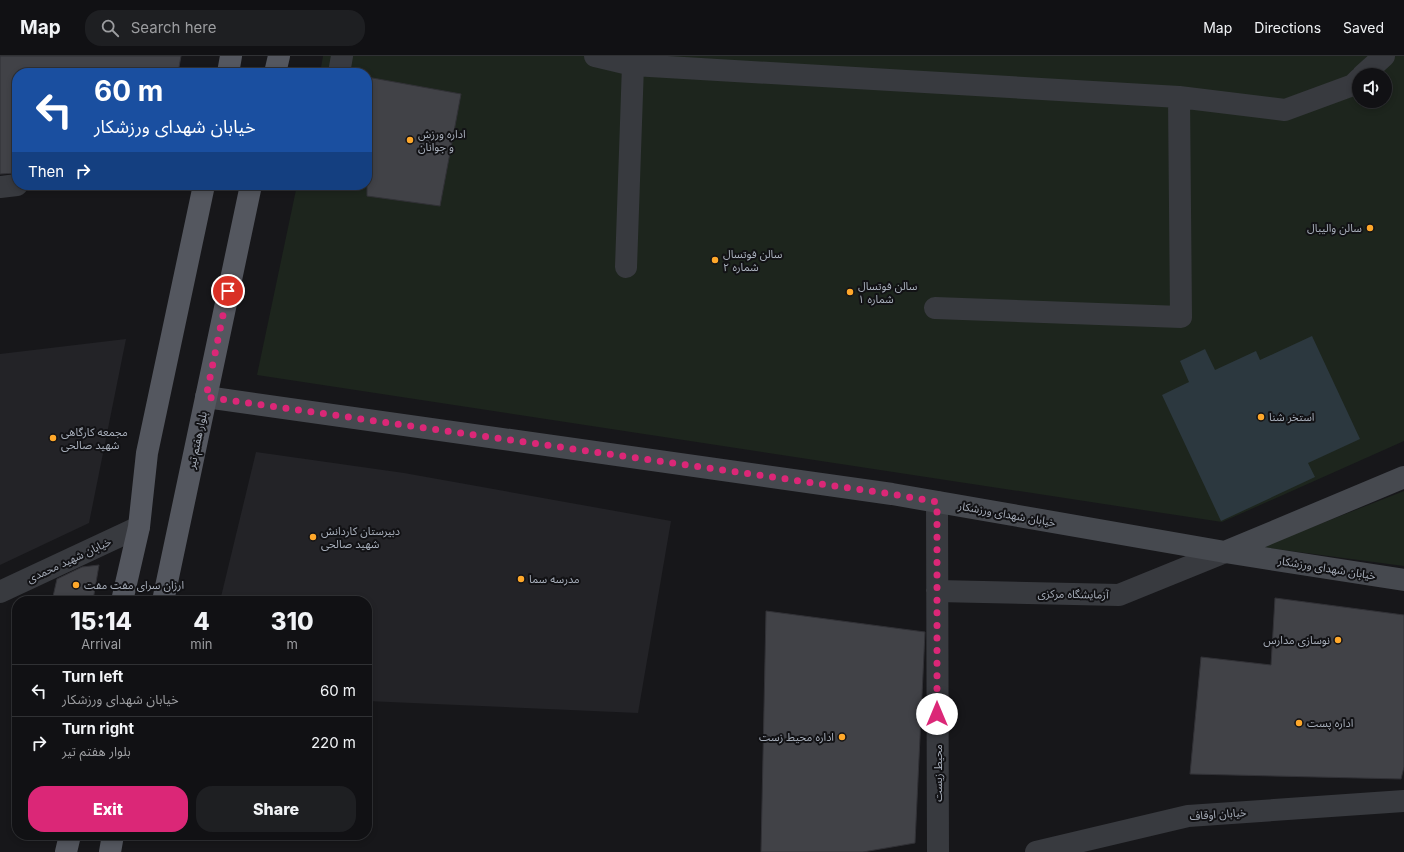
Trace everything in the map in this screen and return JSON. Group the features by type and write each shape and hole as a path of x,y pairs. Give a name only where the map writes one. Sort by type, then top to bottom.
{"main road":[{"path":"229,68 231,56"},
{"path":"276,68 279,56"},
{"path":"123,596 139,527 147,453 203,190"},
{"name":"بلوار هفتم تیر","path":"164,596 250,190"},
{"path":"66,852 69,840"},
{"path":"110,852 113,840"}],"street":[{"path":"340,68 342,56"},
{"path":"595,56 633,65 1179,97 1285,110 1352,85"},
{"path":"1371,68 1384,56"},
{"path":"626,268 633,65"},
{"path":"935,308 1181,317 1179,97"},
{"path":"0,187 12,186"},
{"name":"خیابان شهدای ورزشکار","path":"206,397 892,494 1225,552 1404,580"},
{"path":"1225,552 1404,476"},
{"name":"محیط زیست","path":"937,502 938,852"},
{"name":"خیابان شهید محمدی","path":"0,592 139,527"},
{"name":"آزمایشگاه مرکزی","path":"937,591 1119,595 1225,552"},
{"name":"خیابان اوقاف","path":"1036,852 1188,816 1404,801"}],"shaded area":[{"path":"323,56 1404,56 1404,441 1222,522 257,375 296,190 372,190 372,68 321,68"},
{"name":"استخر شنا","path":"1312,336 1360,439 1308,463 1315,477 1221,521 1162,395 1189,382 1180,361 1205,349 1215,370 1256,351 1260,360"},
{"name":"مجمعه کارگاهی شهید صالحی","path":"126,339 89,523 0,565 0,354"},
{"name":"مدرسه سما","path":"256,452 404,473 671,521 638,713 372,701 372,596 221,596"},
{"path":"1404,491 1404,566 1261,547"}],"building":[{"path":"0,56 181,56 179,68 12,68 12,173 0,174"},
{"name":"اداره ورزش و جوانان","path":"372,78 461,94 440,206 367,196 367,190 372,190"},
{"name":"ارزان سرای مفت مفت","path":"99,565 94,596 53,596 57,579 82,567"},
{"name":"اداره پست","path":"1275,598 1404,615 1404,767 1401,779 1190,774 1201,657 1271,665"},
{"name":"اداره محیط زست","path":"766,611 925,632 915,843 863,852 761,852"}],"place":[{"name":"اداره ورزش و جوانان","path":"410,140"},
{"name":"سالن والیبال","path":"1370,228"},
{"name":"سالن فوتسال شماره ۲","path":"715,260"},
{"name":"سالن فوتسال شماره ۱","path":"850,292"},
{"name":"استخر شنا","path":"1261,417"},
{"name":"مجمعه کارگاهی شهید صالحی","path":"53,438"},
{"name":"دبیرستان کاردانش شهید صالحی","path":"313,537"},
{"name":"مدرسه سما","path":"521,579"},
{"name":"ارزان سرای مفت مفت","path":"76,585"},
{"name":"نوسازی مدارس","path":"1338,640"},
{"name":"اداره پست","path":"1299,723"},
{"name":"اداره محیط زست","path":"842,737"}],"route":[{"path":"228,291 206,397 892,494 937,502 937,714"}]}
